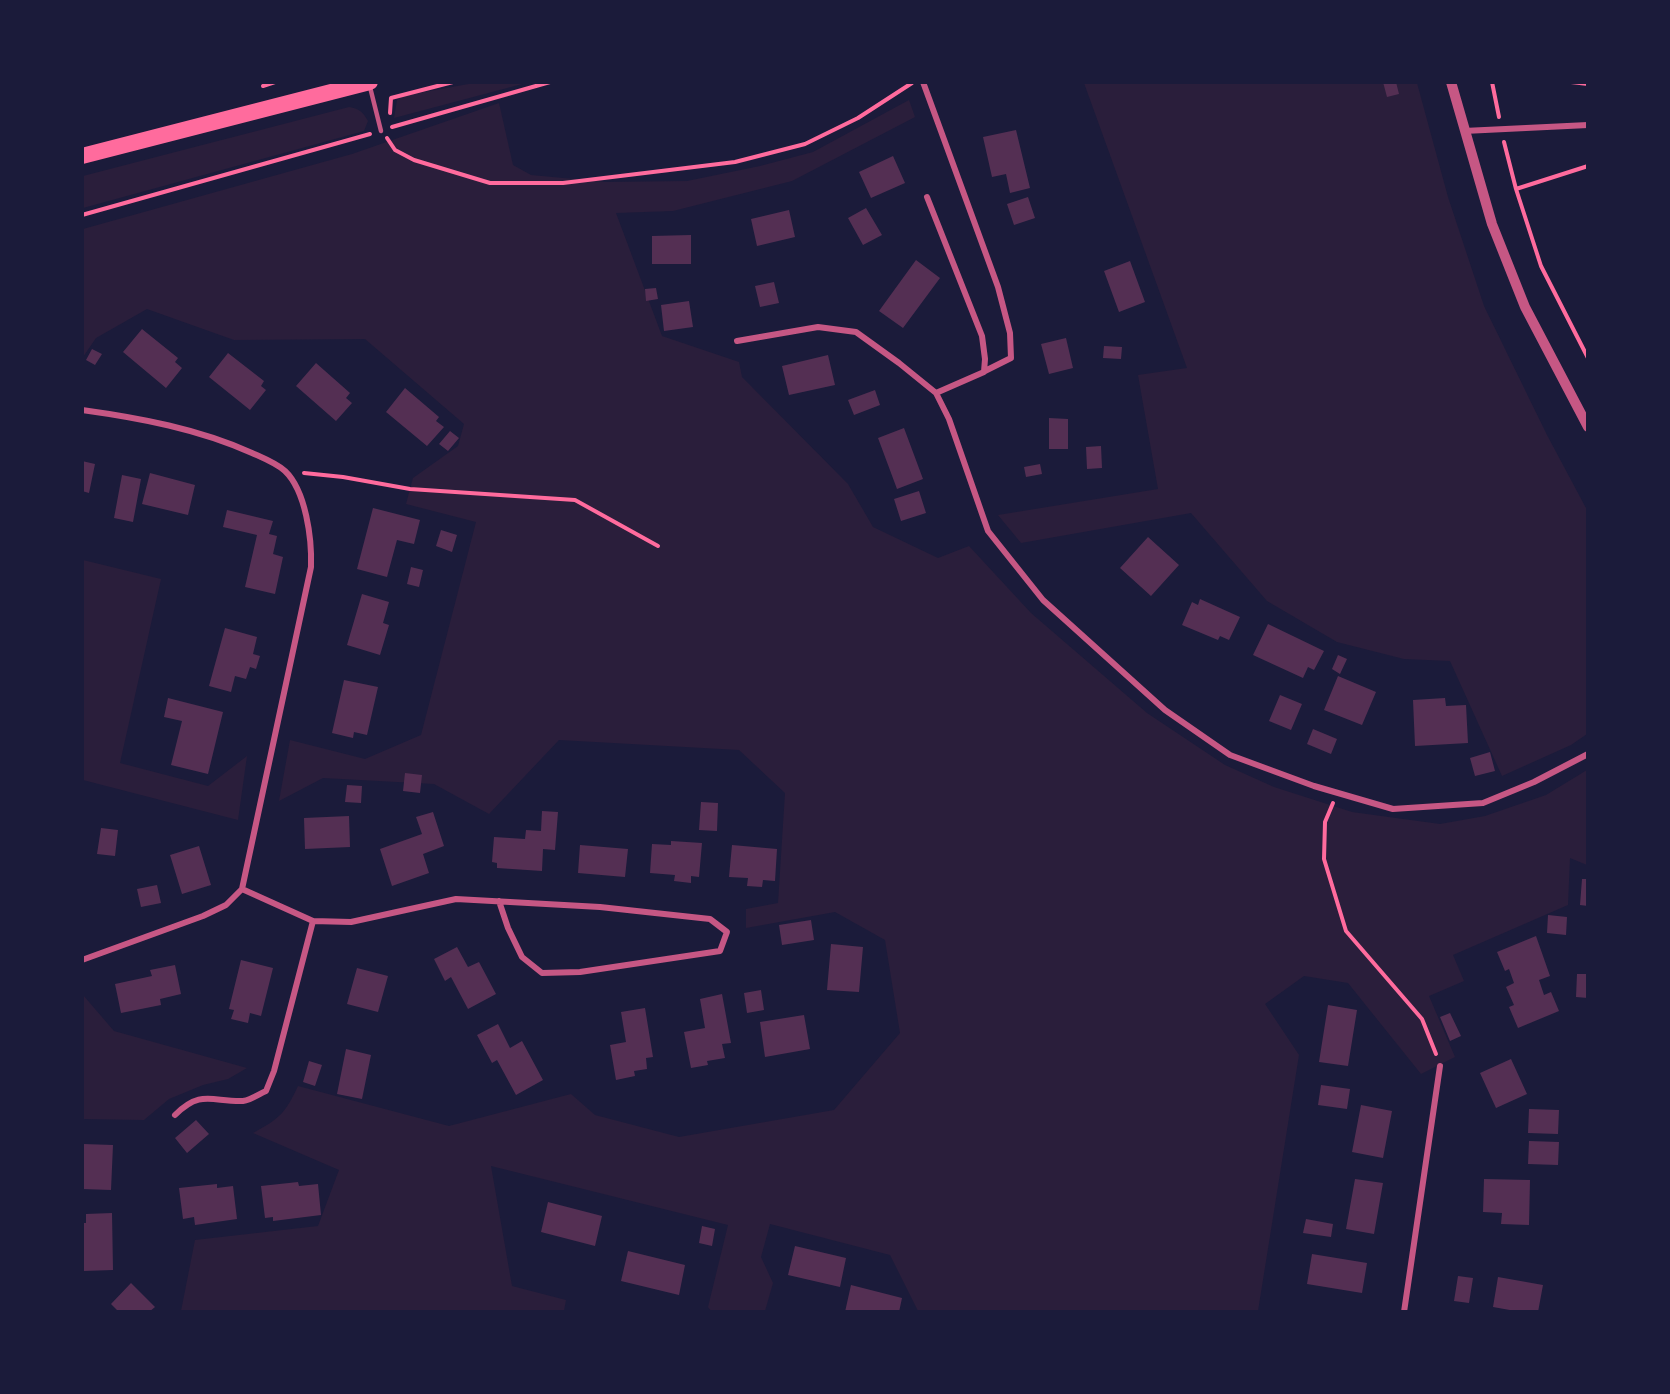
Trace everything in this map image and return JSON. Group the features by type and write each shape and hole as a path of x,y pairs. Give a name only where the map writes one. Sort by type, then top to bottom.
{"highway":[{"path":"82,156 369,83"}],"street":[{"path":"922,82 998,287 1010,333 1011,358 936,393"},
{"path":"1451,82 1492,224 1525,307 1587,428"},
{"path":"1464,131 1587,125"},
{"path":"927,197 982,336 985,371"},
{"path":"736,341 818,327 856,332 936,393 948,419 988,531 1043,600 1165,710 1230,755 1338,793 1393,809 1483,803 1534,782 1576,762 1587,754"},
{"path":"82,410 149,420 237,447 286,471 298,493 310,526 312,545 311,567 242,888 226,905 203,916 82,960"},
{"path":"242,888 313,921 351,922 456,899 499,901 600,907 710,919 728,932 720,951 580,972 542,973 522,957 508,928 499,901"},
{"path":"175,1115 187,1102 207,1098 246,1101 266,1091 274,1071 313,921"},
{"path":"1404,1311 1440,1066"}],"lane":[{"path":"369,83 381,131"}],"path":[{"path":"263,86 275,82"},
{"path":"453,82 392,98 389,128 550,82"},
{"path":"82,215 381,131 395,150 414,160 490,183 562,183 735,162 805,144 858,118 912,82"},
{"path":"1492,82 1494,90"},
{"path":"1571,82 1587,84"},
{"path":"1516,189 1587,166"},
{"path":"1511,169 1541,266 1587,358"},
{"path":"286,471 343,477 410,489 575,500 658,546"},
{"path":"1338,793 1325,822 1324,859 1346,931 1422,1019 1440,1066"}],"shaded area":[{"path":"474,83 526,83 394,118 397,100 402,96"},
{"path":"1084,83 1417,83 1448,197 1484,306 1547,435 1587,510 1587,734 1571,745 1502,776 1450,661 1404,659 1337,642 1267,601 1191,513 1021,543 998,515 1158,489 1138,375 1187,368"},
{"path":"909,100 915,117 792,181 673,211 616,213 662,336 739,362 742,377 848,484 873,527 938,558 969,546 1031,613 1147,713 1225,765 1274,787 1352,812 1440,824 1485,816 1546,795 1587,770 1587,865 1570,858 1568,905 1453,955 1464,981 1429,996 1455,1057 1421,1074 1348,983 1304,976 1265,1004 1299,1055 1258,1311 918,1311 890,1255 770,1224 761,1257 773,1283 765,1311 711,1311 708,1307 728,1225 491,1166 512,1286 566,1300 564,1311 181,1311 195,1240 318,1226 339,1170 253,1133 280,1115 298,1086 449,1126 571,1094 595,1115 679,1137 834,1110 900,1033 885,940 835,912 746,928 746,909 778,903 785,793 739,750 559,740 489,814 434,784 323,778 279,801 290,740 365,759 421,735 476,522 406,504 413,478 458,446 464,424 365,339 234,340 147,309 96,338 83,357 83,229 352,154 499,103 513,165 531,175 606,182 687,181 813,152"},
{"path":"349,107 359,110 368,121 364,131 83,208 83,176"},
{"path":"83,560 161,579 120,763 208,786 247,756 238,820 83,780"},
{"path":"83,995 114,1031 247,1068 228,1079 203,1085 169,1099 144,1120 83,1119"}],"building":[{"path":"1383,82 1396,82 1399,94 1387,97"},
{"path":"1016,130 1030,188 1010,193 1006,174 992,177 983,137"},
{"path":"893,156 905,183 871,198 859,172"},
{"path":"1028,197 1035,218 1014,225 1007,204"},
{"path":"866,208 882,235 863,245 848,218"},
{"path":"789,210 795,237 757,246 751,219"},
{"path":"691,235 691,264 652,264 652,236"},
{"path":"916,260 940,278 903,328 879,311"},
{"path":"1130,261 1145,302 1119,312 1104,271"},
{"path":"774,282 779,303 760,307 755,286"},
{"path":"656,288 658,299 646,301 645,289"},
{"path":"689,301 693,327 664,331 661,305"},
{"path":"142,329 178,358 175,362 182,368 166,388 123,352"},
{"path":"1066,338 1073,368 1049,374 1041,344"},
{"path":"1104,346 1122,347 1121,359 1103,358"},
{"path":"92,349 102,354 95,365 86,360"},
{"path":"228,353 264,381 261,386 266,390 250,410 209,377"},
{"path":"828,355 835,385 789,395 782,366"},
{"path":"316,363 350,393 346,398 352,403 336,421 296,386"},
{"path":"405,388 439,417 436,421 444,427 427,446 386,412"},
{"path":"875,390 880,405 854,415 848,400"},
{"path":"1049,418 1068,419 1068,449 1049,449"},
{"path":"904,428 923,479 897,489 878,438"},
{"path":"450,431 459,438 448,451 439,444"},
{"path":"1101,446 1102,468 1087,469 1086,447"},
{"path":"82,461 95,464 89,493 82,491"},
{"path":"1040,464 1042,474 1026,477 1024,467"},
{"path":"150,473 195,485 188,515 142,504"},
{"path":"122,475 141,479 133,522 114,518"},
{"path":"919,491 926,513 901,521 894,499"},
{"path":"373,508 420,520 414,544 397,540 387,577 357,569"},
{"path":"227,510 273,521 269,534 277,536 273,554 283,557 275,594 245,587 257,535 223,527"},
{"path":"441,530 457,535 452,552 436,546"},
{"path":"1148,537 1179,565 1151,596 1120,568"},
{"path":"411,567 423,570 419,587 407,584"},
{"path":"362,594 389,602 383,623 389,625 380,655 347,645"},
{"path":"1200,599 1240,617 1229,640 1220,636 1218,640 1182,625 1192,602 1198,605"},
{"path":"1268,624 1324,651 1314,670 1308,667 1303,678 1253,655"},
{"path":"225,628 257,637 253,654 260,656 256,669 250,667 246,679 235,676 231,692 209,686"},
{"path":"1338,655 1347,659 1340,674 1332,669"},
{"path":"1338,676 1376,692 1362,725 1324,710"},
{"path":"344,680 378,687 367,735 354,732 353,738 332,733"},
{"path":"1280,695 1302,704 1291,730 1269,721"},
{"path":"168,698 223,712 208,774 171,765 182,721 164,717"},
{"path":"1445,698 1446,706 1466,705 1468,743 1415,746 1413,700"},
{"path":"1313,729 1337,739 1331,754 1307,744"},
{"path":"1490,752 1495,771 1475,776 1470,758"},
{"path":"405,773 422,775 420,793 403,791"},
{"path":"347,785 362,786 361,803 345,802"},
{"path":"701,802 718,803 717,831 699,830"},
{"path":"542,811 558,812 555,850 543,849 542,871 497,868 497,863 492,862 494,837 525,839 526,830 541,831"},
{"path":"433,812 444,846 423,854 429,873 392,886 380,849 422,834 416,817"},
{"path":"349,816 350,847 305,849 304,818"},
{"path":"101,828 118,830 115,856 97,854"},
{"path":"671,841 702,843 699,877 691,876 691,883 674,881 675,875 650,873 652,844 671,845"},
{"path":"580,845 628,849 625,877 578,873"},
{"path":"732,845 777,849 775,881 763,880 762,887 747,886 748,878 729,877"},
{"path":"199,846 211,885 182,894 170,855"},
{"path":"1582,879 1588,879 1588,906 1580,905"},
{"path":"157,885 161,903 141,907 137,889"},
{"path":"1548,915 1567,917 1566,935 1547,933"},
{"path":"811,920 814,940 782,945 779,925"},
{"path":"1536,936 1550,976 1539,980 1544,995 1551,992 1559,1011 1518,1028 1509,1007 1514,1005 1506,987 1514,983 1509,969 1505,971 1497,952"},
{"path":"831,944 863,947 859,992 827,990"},
{"path":"457,947 468,967 479,962 496,994 468,1009 451,977 445,981 434,959"},
{"path":"241,960 273,968 261,1016 250,1013 248,1023 231,1019 234,1010 229,1009"},
{"path":"175,965 181,994 160,999 161,1005 121,1013 115,984 152,976 150,970"},
{"path":"357,968 388,976 378,1012 347,1004"},
{"path":"1577,974 1588,974 1588,998 1576,997"},
{"path":"761,990 764,1010 747,1013 744,993"},
{"path":"722,994 731,1043 722,1044 725,1058 707,1061 708,1065 691,1068 684,1032 705,1028 700,999"},
{"path":"1328,1005 1357,1010 1348,1066 1319,1062"},
{"path":"645,1008 653,1057 646,1058 647,1069 634,1071 635,1076 616,1080 610,1045 626,1042 621,1012"},
{"path":"1450,1013 1461,1036 1450,1041 1440,1017"},
{"path":"804,1015 810,1049 765,1057 760,1022"},
{"path":"498,1024 510,1048 522,1041 543,1080 516,1095 497,1060 492,1063 477,1035"},
{"path":"346,1049 371,1055 362,1099 337,1094"},
{"path":"1511,1059 1527,1094 1496,1108 1480,1073"},
{"path":"309,1061 322,1065 315,1086 303,1082"},
{"path":"1321,1085 1350,1089 1347,1109 1318,1105"},
{"path":"1361,1105 1392,1111 1383,1158 1352,1152"},
{"path":"1529,1109 1559,1110 1558,1134 1528,1133"},
{"path":"196,1120 209,1134 187,1153 175,1138"},
{"path":"1529,1141 1559,1142 1558,1165 1528,1164"},
{"path":"83,1144 113,1145 111,1190 82,1189"},
{"path":"1355,1179 1383,1183 1374,1234 1346,1229"},
{"path":"1484,1179 1530,1180 1529,1225 1501,1224 1502,1213 1483,1212"},
{"path":"298,1182 299,1186 318,1184 321,1215 273,1221 273,1217 265,1218 261,1186"},
{"path":"217,1184 217,1188 233,1186 237,1219 195,1225 194,1217 183,1219 179,1188"},
{"path":"548,1202 602,1216 595,1246 541,1232"},
{"path":"112,1213 113,1270 83,1271 82,1223 86,1223 86,1214"},
{"path":"1306,1219 1333,1224 1331,1237 1303,1233"},
{"path":"702,1226 715,1229 712,1246 699,1243"},
{"path":"795,1246 846,1258 840,1287 788,1275"},
{"path":"628,1251 685,1265 679,1295 621,1281"},
{"path":"1312,1254 1367,1263 1362,1293 1307,1284"},
{"path":"1458,1276 1473,1278 1469,1303 1454,1301"},
{"path":"1498,1277 1543,1285 1538,1312 1521,1312 1493,1307"},
{"path":"131,1283 155,1307 149,1312 115,1312 117,1310 111,1304"},
{"path":"851,1285 902,1298 899,1312 845,1312"}]}
